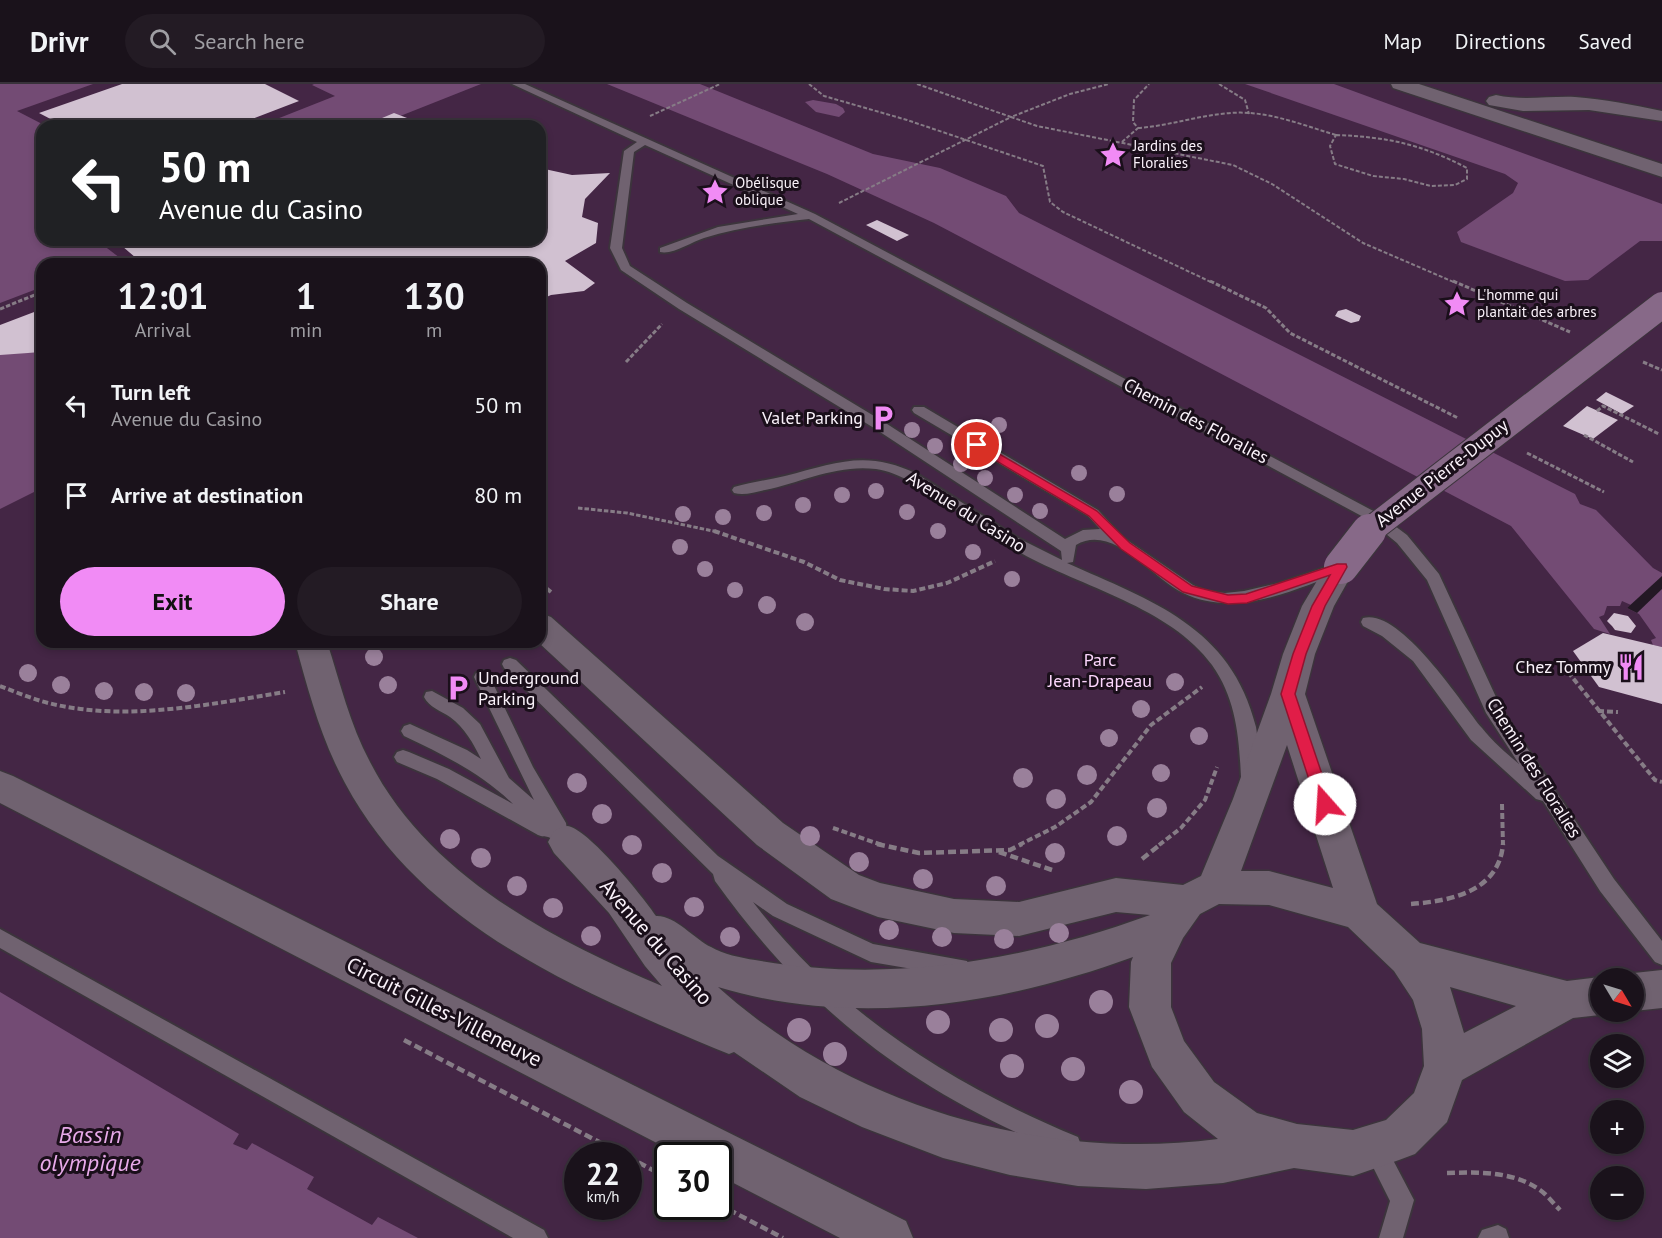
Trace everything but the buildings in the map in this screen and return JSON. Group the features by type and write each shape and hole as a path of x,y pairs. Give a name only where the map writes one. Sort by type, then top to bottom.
{"street":[{"path":"1400,84 1662,171"},
{"path":"1439,84 1518,106 1566,103 1661,113"},
{"name":"Avenue Pierre-Dupuy","path":"1297,1146 1246,1132 1199,1096 1167,1053 1150,1007 1151,962 1190,905 1251,799 1288,694 1299,654 1318,606 1341,567 1371,528 1662,304"},
{"path":"549,612 770,834 845,887 878,900 954,916 1019,919 1116,895 1190,905"},
{"path":"313,648 336,727 367,790 415,854 479,910 545,952 635,994 762,1048"},
{"path":"1288,694 1361,914"},
{"name":"Circuit Gilles-Villeneuve","path":"0,786 889,1238"},
{"name":"Avenue du Casino","path":"567,842 624,902 660,953 706,1003 762,1048 840,1095 929,1133 1025,1157 1124,1166 1214,1162 1297,1146"},
{"path":"624,902 675,946 711,967 754,978 819,989 889,987 972,980 1039,967 1106,949 1190,905 1269,888 1361,914 1408,958 1431,992 1443,1029 1445,1066 1431,1107 1399,1138 1353,1154 1297,1146"},
{"path":"1408,958 1584,998"},
{"path":"1644,991 1662,989"},
{"path":"1445,1066 1584,998"}],"lane":[{"name":"Chemin des Floralies","path":"517,84 811,216 1374,517 1402,540 1434,578 1495,713 1607,885 1662,956"},
{"path":"643,142 629,151 616,248 625,267 683,306 879,425 1068,548"},
{"path":"664,250 689,238 727,227 811,216"},
{"path":"919,410 1093,513 1118,539 1187,589 1228,599 1247,598 1341,567"},
{"name":"Avenue du Casino","path":"739,490 767,485 849,462 877,464 906,474 1023,547 1161,612 1197,638 1222,665 1247,727 1251,799"},
{"path":"1085,577 1070,564 1069,543 1077,535 1093,532 1118,539"},
{"path":"1369,622 1388,632 1419,657 1477,735 1503,761 1554,804"},
{"path":"510,664 711,862 771,939 819,989 909,1064 956,1093 1019,1125 1124,1166"},
{"path":"482,677 526,770 567,842"},
{"path":"432,697 457,713 474,729 503,783"},
{"path":"410,731 461,755 503,783 567,842"},
{"path":"403,757 443,774 567,842"},
{"path":"711,862 780,910 871,953 954,968 1039,967"},
{"path":"0,938 536,1238"},
{"path":"1374,1146 1402,1200 1391,1238"}],"path":[{"path":"809,84 824,96 907,120 1043,166 1050,202 1063,212 1266,308 1290,333 1468,423"},
{"path":"917,84 1037,126 1233,165 1272,184 1363,243 1573,333"},
{"path":"833,206 1011,117 1070,94 1109,84"},
{"path":"1138,128 1132,122 1134,100 1149,84"},
{"path":"1220,84 1245,100 1249,114"},
{"path":"643,120 718,85"},
{"path":"1122,142 1138,128 1157,127 1232,113 1249,114 1336,135 1379,137 1440,154 1467,168 1467,179 1455,185 1431,186 1404,179 1373,176 1335,164 1330,146 1336,135"},
{"path":"0,309 36,294"},
{"path":"626,362 683,306"},
{"path":"1636,359 1662,370"},
{"path":"1597,411 1604,405 1659,434"},
{"path":"1584,435 1633,462"},
{"path":"1520,449 1604,492"},
{"path":"578,508 627,513 709,530 804,562 840,580 884,590 913,591 946,583 1023,547"},
{"path":"1586,669 1568,672 1655,780 1662,782"},
{"path":"825,822 833,828 881,845 919,853 1010,850 1046,832 1091,802 1151,726 1179,702 1210,682"},
{"path":"0,686 64,707 116,710 169,710 295,690 325,689"},
{"path":"1598,711 1618,712"},
{"path":"1137,863 1181,828 1205,800 1219,760"},
{"path":"1408,905 1453,899 1480,887 1495,873 1503,855 1506,829 1502,804"},
{"path":"996,851 1042,868 1063,873"},
{"path":"1447,1173 1480,1172 1515,1177 1539,1190 1560,1210"},
{"path":"732,1211 783,1238"}],"green space":[{"name":"Parc Jean-Drapeau","path":"0,84 1662,84 1662,1238 0,1238"}],"water":[{"path":"0,84 93,84 17,111 36,121 36,246 104,246 120,258 36,258 36,289 0,303"},
{"path":"481,84 390,120 274,120 335,96 312,85"},
{"path":"607,84 700,84 873,154 940,168 1006,196 1019,213 1575,494 1580,504 1596,510 1653,568 1662,573 1662,647 1653,645 1651,640 1656,638 1639,614 1627,608 1631,605 1622,601 1620,606 1607,606 1604,615 1599,617 1610,634 1594,629 1511,526 934,223 827,174"},
{"path":"1245,84 1334,84 1662,204 1662,241 1640,241 1588,280 1565,281 1461,242 1457,232 1513,193 1518,183 1505,174"},
{"path":"813,100 836,104 845,112 839,117 816,112 805,102"},
{"path":"36,352 36,491 0,509 0,354"},
{"name":"Bassin olympique","path":"0,992 239,1134 233,1144 247,1150 252,1143 314,1177 307,1189 372,1225 378,1217 418,1238 0,1238"}],"pier":[{"path":"1662,576 1662,589 1637,613 1627,608"}],"place":[{"name":"Jardins des Floralies","path":"1113,155"},
{"name":"Obélisque oblique","path":"715,192"},
{"name":"L'homme qui plantait des arbres","path":"1457,304"},
{"name":"Valet Parking","path":"883,418"},
{"name":"Chez Tommy","path":"1631,667"},
{"name":"Underground Parking","path":"458,688"}],"route":[{"path":"977,445 1093,513 1126,546 1187,589 1228,599 1247,598 1341,567 1318,606 1299,654 1288,694 1325,804"}]}
